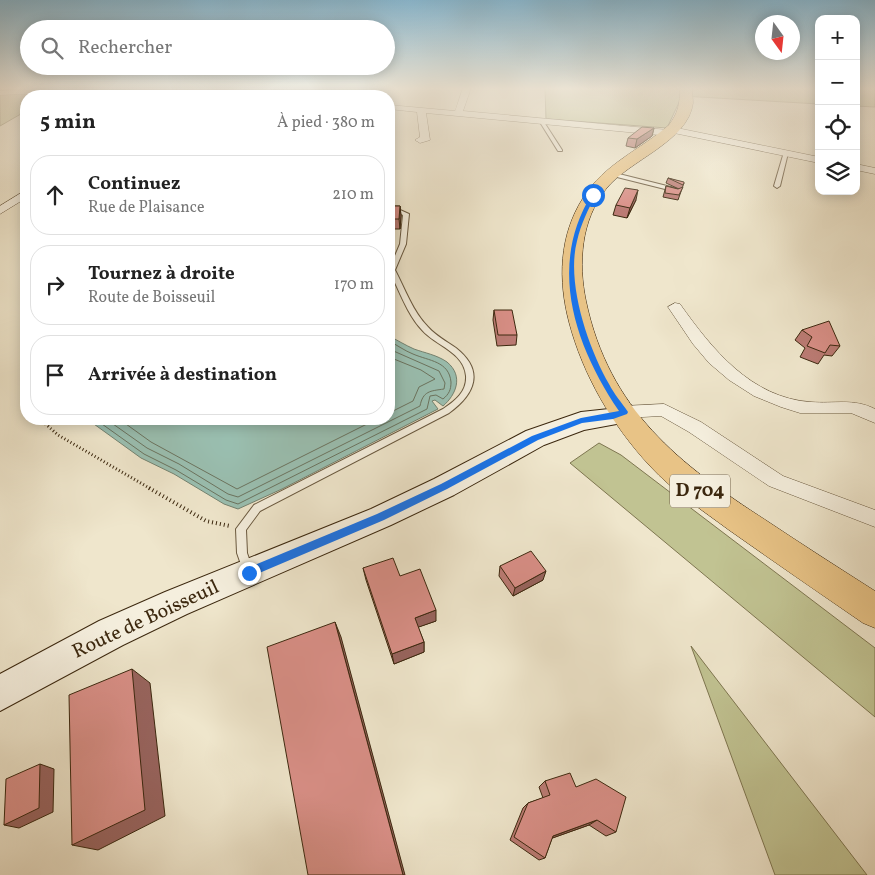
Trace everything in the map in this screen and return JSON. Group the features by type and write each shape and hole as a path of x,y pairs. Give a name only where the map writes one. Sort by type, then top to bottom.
{"main road":[{"name":"D 704","path":"674,129 612,174 593,195 577,227 571,260 572,278 576,310 591,354 606,386 624,412 661,458 683,478 729,512 875,611"},
{"name":"Route de Boisseuil","path":"0,693 111,633 176,603 381,517 444,487 535,438 581,421 613,416 624,412"}],"street":[{"path":"420,140 425,140 424,129"},
{"path":"636,129 671,132 815,159"},
{"path":"860,168 875,171"},
{"path":"0,211 20,197"},
{"path":"676,307 714,359 744,383 789,404 812,408 845,406 867,412 875,418"},
{"path":"624,412 664,410 695,427 776,481 875,518"}],"lane":[{"path":"546,129 560,150"},
{"path":"777,186 786,153"},
{"path":"612,174 677,190"},
{"path":"395,209 406,214 403,244 395,263"},
{"path":"249,573 242,553 241,529 257,508 446,411 459,401 470,387 470,372 465,360 423,328 395,276"}],"path":[{"path":"47,425 58,435 206,521 241,529"}],"shaded area":[{"path":"599,443 621,455 875,648 875,717 570,463"},
{"path":"691,646 867,875 775,875"}],"water":[{"path":"395,339 447,362 452,367 457,379 454,391 448,402 443,406 435,400 432,401 438,409 282,489 238,509 224,504 174,474 141,458 95,425 395,425"}],"building":[{"path":"640,129 653,129 637,139 628,138"},
{"path":"668,178 684,182 684,183 683,185"},
{"path":"666,186 678,189 683,187 679,195 665,193"},
{"path":"625,188 638,190 630,208 616,205"},
{"path":"395,206 400,206 399,219 395,219"},
{"path":"494,310 512,310 517,335 498,335"},
{"path":"829,321 840,346 830,345 825,353 807,346 812,337 802,330"},
{"path":"531,551 546,571 515,588 500,566"},
{"path":"393,558 400,576 420,569 436,610 415,618 424,642 392,654 363,568"},
{"path":"335,622 403,875 308,875 267,647"},
{"path":"132,669 145,810 72,845 69,695"},
{"path":"40,764 39,808 4,825 6,779"},
{"path":"570,773 576,787 596,779 626,797 616,832 597,820 553,836 545,858 514,837 528,803 550,795 545,781"}],"route":[{"path":"249,573 381,517 444,487 535,438 581,421 613,416 624,412 606,386 594,361 580,324 572,283 571,260 577,227 593,195"}]}
